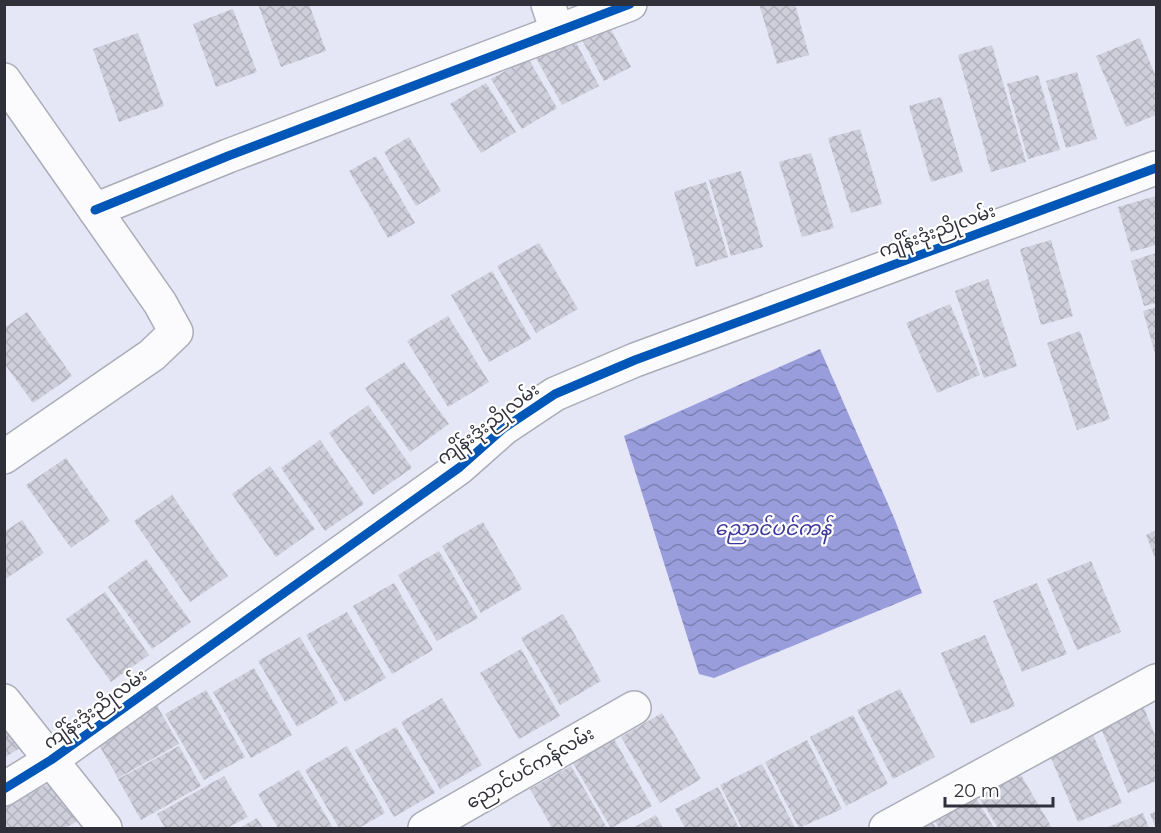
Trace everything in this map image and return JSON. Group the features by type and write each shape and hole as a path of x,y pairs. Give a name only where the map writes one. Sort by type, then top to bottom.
{"street":[{"path":"95,210 553,18 630,4"},
{"path":"4,80 160,303 176,332 152,354 4,457"},
{"name":"ကျိန်းဒုံးညိုလမ်း","path":"4,789 51,760 459,468 504,428 555,394 646,356 1156,168"},
{"path":"886,828 1156,681"},
{"path":"4,701 105,828"},
{"name":"ညောင်ပင်ကန်လမ်း","path":"425,828 634,708"}],"water":[{"name":"ညောင်ပင်ကန်","path":"820,349 895,520 922,593 714,678 699,674 624,436"}],"building":[{"path":"258,4 309,4 326,51 281,67"},
{"path":"759,4 795,4 809,55 777,64"},
{"path":"233,9 257,72 216,87 193,24"},
{"path":"607,22 631,67 604,81 580,36"},
{"path":"138,33 164,106 119,122 93,49"},
{"path":"572,35 599,86 562,105 535,56"},
{"path":"1140,38 1156,77 1156,115 1126,127 1096,56"},
{"path":"992,45 1026,162 991,172 958,55"},
{"path":"528,58 557,108 522,129 491,79"},
{"path":"1077,72 1097,139 1066,148 1046,81"},
{"path":"1038,75 1060,150 1028,159 1007,84"},
{"path":"486,83 516,132 481,153 450,104"},
{"path":"941,97 963,172 931,182 909,106"},
{"path":"860,129 882,204 851,213 828,138"},
{"path":"409,137 441,191 416,206 384,152"},
{"path":"811,153 834,228 802,237 779,162"},
{"path":"376,156 415,223 388,238 349,171"},
{"path":"741,171 763,247 731,256 709,180"},
{"path":"706,182 728,257 696,267 674,192"},
{"path":"1156,196 1156,245 1131,252 1118,207"},
{"path":"1051,240 1073,316 1041,325 1020,249"},
{"path":"539,243 578,309 536,333 497,266"},
{"path":"1156,253 1156,303 1144,306 1131,261"},
{"path":"492,271 531,339 489,362 451,295"},
{"path":"988,279 1017,366 984,378 955,291"},
{"path":"950,304 980,375 937,393 906,323"},
{"path":"1156,307 1156,357 1143,311"},
{"path":"27,312 72,376 33,403 4,363 4,328"},
{"path":"448,316 489,382 448,407 407,341"},
{"path":"1080,331 1110,419 1077,430 1047,343"},
{"path":"404,362 449,424 410,452 365,388"},
{"path":"368,405 412,468 373,495 329,433"},
{"path":"320,440 364,504 325,531 281,468"},
{"path":"66,458 110,521 71,548 26,485"},
{"path":"270,466 315,529 276,557 232,494"},
{"path":"172,495 228,576 190,602 134,521"},
{"path":"22,520 44,553 4,580 4,532"},
{"path":"483,522 522,589 481,613 442,546"},
{"path":"1156,530 1156,560 1146,535"},
{"path":"439,551 478,618 437,641 398,575"},
{"path":"146,559 191,622 152,649 108,587"},
{"path":"1091,561 1121,632 1077,650 1047,579"},
{"path":"394,583 433,650 392,674 353,606"},
{"path":"1037,583 1067,654 1022,672 993,601"},
{"path":"105,592 149,655 111,682 66,619"},
{"path":"347,612 386,678 345,702 306,635"},
{"path":"563,614 601,681 560,705 521,638"},
{"path":"985,635 1015,706 971,724 941,653"},
{"path":"300,637 338,703 297,727 258,661"},
{"path":"521,649 560,716 519,739 480,673"},
{"path":"254,668 292,735 251,758 213,692"},
{"path":"900,689 935,757 893,779 857,710"},
{"path":"206,690 245,757 204,780 165,714"},
{"path":"442,698 482,765 440,789 401,722"},
{"path":"1142,703 1156,738 1156,781 1128,793 1098,721"},
{"path":"156,704 179,744 118,778 95,738"},
{"path":"662,713 701,779 660,803 621,737"},
{"path":"853,715 888,784 846,806 810,737"},
{"path":"4,723 20,748 4,758"},
{"path":"396,727 435,793 394,817 355,750"},
{"path":"1092,732 1122,803 1078,822 1048,751"},
{"path":"614,739 652,806 611,828 573,763"},
{"path":"807,740 842,809 799,828 765,762"},
{"path":"179,746 201,786 141,820 118,779"},
{"path":"347,746 385,813 359,828 339,828 305,770"},
{"path":"762,764 795,828 742,828 720,785"},
{"path":"1015,765 1052,828 998,828 974,789"},
{"path":"571,766 607,828 552,828 530,789"},
{"path":"299,770 333,828 278,828 258,794"},
{"path":"224,776 248,817 227,828 165,828 157,814"},
{"path":"55,780 78,821 65,828 4,828 4,808"},
{"path":"718,787 739,828 685,828 675,809"},
{"path":"970,788 994,828 939,828 929,812"},
{"path":"1156,811 1156,828 1150,814"},
{"path":"1143,813 1149,828 1105,828"},
{"path":"656,815 663,828 633,828"},
{"path":"928,815 936,828 904,828"},
{"path":"257,818 263,828 240,828"}],"cycle path":[{"path":"95,210 228,156 630,4"},
{"path":"4,789 51,760 460,467 504,428 555,394 635,360 1156,168"}]}
